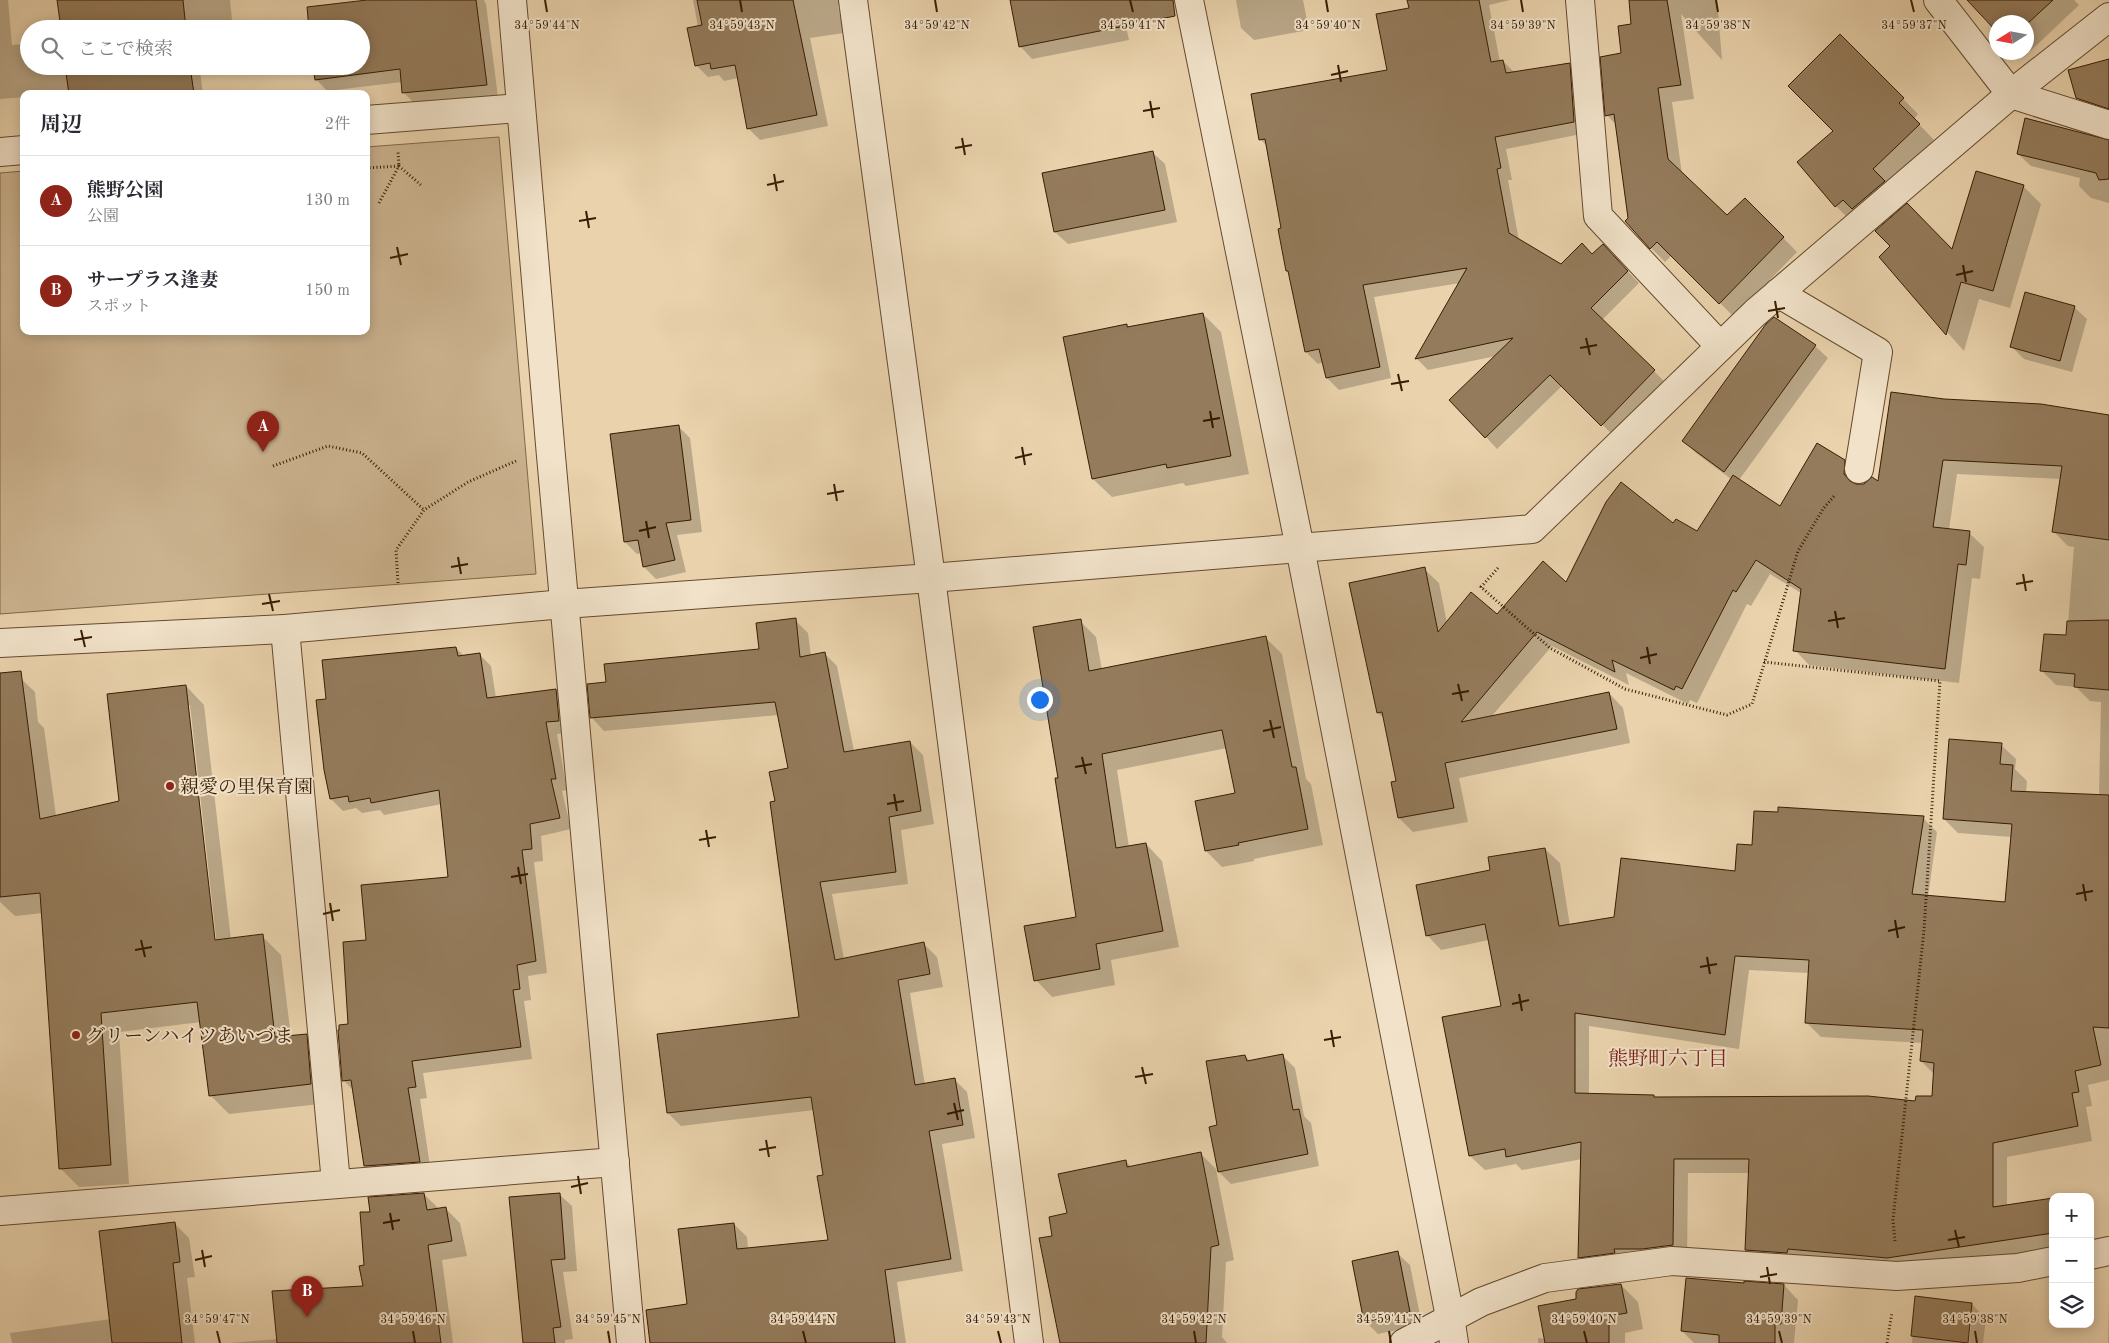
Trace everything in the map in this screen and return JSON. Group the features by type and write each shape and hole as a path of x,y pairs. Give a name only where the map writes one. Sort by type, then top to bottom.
{"street":[{"path":"512,0 520,108 631,1343"},
{"path":"853,0 931,578 1029,1343"},
{"path":"1189,0 1300,548 1452,1330"},
{"path":"1580,0 1598,216 1720,346"},
{"path":"1938,0 2011,94 2109,125"},
{"path":"0,643 285,629 564,604 931,578 1532,529 1720,346 1778,293 2011,94 2109,17"},
{"path":"370,120 520,108"},
{"path":"0,152 20,150"},
{"path":"1778,293 1878,352 1859,469"},
{"path":"285,629 336,1183"},
{"path":"0,1211 615,1162"},
{"path":"2094,1254 2109,1251"},
{"path":"1404,1343 1452,1330 1481,1302 1546,1278 1672,1261 1897,1276 2018,1268 2049,1262"}],"path":[{"path":"379,203 399,166 422,186"},
{"path":"273,466 328,446 362,454 424,510"},
{"path":"400,618 396,550 424,510 468,482 512,462 551,456"},
{"path":"1532,529 1482,587 1550,648 1625,689 1727,715 1752,704 1798,551 1823,509 1859,469"},
{"path":"1764,662 1940,681 1924,930 1893,1220 1897,1276"}],"shaded area":[{"path":"499,137 536,574 0,614 0,173 20,171 20,335 370,335 370,147"}],"building":[{"path":"57,0 183,0 185,20 60,20"},
{"path":"367,0 476,0 487,85 402,93 400,69 370,73 370,20 308,20 307,7"},
{"path":"697,0 793,0 817,115 747,129 735,65 711,69 710,63 695,66 687,28 702,25"},
{"path":"1010,0 1173,0 1175,16 1019,47"},
{"path":"1407,0 1479,0 1491,62 1503,60 1506,73 1570,63 1574,122 1495,137 1501,168 1497,169 1509,233 1561,264 1582,243 1592,254 1603,244 1628,271 1591,308 1655,370 1601,426 1550,375 1485,438 1449,400 1513,338 1415,359 1467,268 1363,285 1380,367 1326,378 1319,349 1305,352 1278,229 1281,228 1265,139 1259,140 1251,94 1387,70 1376,14 1409,8"},
{"path":"1629,0 1667,0 1681,85 1658,88 1668,159 1727,215 1745,198 1784,237 1719,304 1657,242 1650,249 1625,221 1628,218 1614,114 1605,116 1600,57 1621,53 1618,26 1631,24"},
{"path":"1967,0 2053,0 2034,18 2034,15 1989,15 1989,24"},
{"path":"1840,34 1904,98 1899,103 1920,124 1873,169 1885,181 1852,209 1843,200 1835,207 1797,162 1833,131 1788,86"},
{"path":"2109,59 2109,109 2076,98 2068,70"},
{"path":"66,75 191,75 193,90 68,90"},
{"path":"314,75 354,75 315,80"},
{"path":"2025,118 2109,140 2109,179 2099,180 2096,173 2017,154"},
{"path":"1153,151 1165,210 1054,232 1042,173"},
{"path":"1976,171 2024,185 1993,291 1961,282 1946,335 1879,257 1890,246 1875,231 1907,203 1952,249"},
{"path":"2025,292 2075,306 2060,361 2010,347"},
{"path":"1203,313 1231,456 1167,468 1166,464 1092,479 1063,337 1127,324 1127,327"},
{"path":"1774,317 1816,345 1724,472 1682,441 1766,324"},
{"path":"1891,392 1944,399 2041,404 2109,415 2109,540 2052,532 2062,466 1943,460 1933,527 1970,531 1966,565 1958,564 1945,669 1793,651 1801,589 1756,560 1736,592 1733,590 1682,689 1676,686 1674,690 1612,660 1615,672 1537,632 1461,722 1609,692 1617,729 1445,763 1454,808 1398,818 1391,782 1396,781 1382,712 1377,713 1349,583 1425,567 1438,632 1471,592 1497,614 1543,561 1566,582 1606,502 1621,482 1673,523 1676,519 1697,531 1733,475 1780,506 1817,443 1845,460 1844,474 1850,481 1856,484 1864,484 1872,477 1878,481"},
{"path":"679,425 691,520 666,523 675,560 643,567 638,540 624,542 610,434"},
{"path":"796,618 800,657 825,652 844,752 910,741 921,811 889,817 896,872 820,882 835,960 924,942 930,974 898,980 915,1085 955,1078 963,1125 929,1131 951,1259 885,1270 895,1343 650,1343 646,1310 687,1304 678,1229 734,1223 737,1249 828,1240 817,1176 823,1175 811,1097 667,1113 657,1034 799,1017 770,802 775,801 769,772 788,768 775,702 590,718 587,684 606,682 604,664 759,649 756,623"},
{"path":"1081,619 1089,671 1266,636 1292,767 1296,767 1308,829 1205,851 1195,801 1235,793 1222,730 1102,754 1116,848 1146,843 1163,931 1096,944 1100,969 1034,981 1024,926 1076,917 1055,778 1058,778 1033,627"},
{"path":"2109,620 2109,690 2074,687 2075,674 2040,671 2044,634 2066,635 2067,621"},
{"path":"456,647 458,656 480,653 487,698 556,689 559,721 546,722 556,779 551,779 560,818 530,824 532,849 522,850 536,961 517,965 520,989 513,990 521,1047 412,1061 416,1087 408,1088 420,1162 364,1166 351,1080 342,1081 338,1030 339,1025 348,1024 343,942 366,940 361,885 448,877 439,790 371,803 370,798 349,802 348,796 330,799 324,770 316,700 326,699 322,660"},
{"path":"21,671 40,819 119,801 107,694 186,685 215,940 263,934 275,1037 307,1034 311,1084 209,1096 197,1002 101,1013 111,1165 59,1169 40,893 0,897 0,673"},
{"path":"1949,739 2002,743 2000,764 2013,765 2011,791 2109,795 2109,1028 2093,1027 2101,1065 2075,1071 2079,1092 2072,1093 2078,1126 1993,1143 1993,1207 2049,1199 2049,1234 1887,1258 1788,1249 1787,1253 1745,1250 1749,1159 1674,1159 1673,1245 1642,1249 1614,1249 1615,1253 1578,1258 1581,1142 1506,1157 1505,1149 1469,1156 1442,1017 1501,1006 1485,924 1426,936 1416,885 1490,870 1488,857 1545,848 1559,926 1614,917 1621,858 1735,871 1737,844 1752,845 1754,811 1778,812 1778,807 1924,816 1912,894 2005,902 2012,824 1943,819","holes":["1735,956 1809,960 1805,1023 1923,1030 1920,1061 1934,1063 1932,1096 1916,1096 1915,1101 1868,1096 1654,1097 1654,1095 1575,1093 1575,1013 1725,1035"]},
{"path":"1283,1054 1293,1110 1299,1109 1308,1154 1218,1172 1209,1127 1217,1125 1206,1061 1245,1055 1247,1061"},
{"path":"1201,1152 1219,1245 1211,1247 1206,1343 1060,1343 1039,1238 1052,1236 1049,1217 1067,1213 1058,1174 1126,1160 1127,1167"},
{"path":"424,1193 427,1210 446,1207 452,1241 428,1245 441,1343 277,1343 272,1291 363,1286 359,1266 364,1265 360,1212 370,1212 368,1197"},
{"path":"560,1193 565,1259 551,1260 561,1327 553,1328 555,1343 523,1343 509,1197"},
{"path":"175,1222 180,1262 173,1263 182,1343 112,1343 99,1231"},
{"path":"1398,1251 1410,1312 1364,1322 1352,1261"},
{"path":"1686,1278 1784,1284 1781,1324 1775,1323 1775,1343 1719,1343 1719,1335 1681,1331"},
{"path":"1621,1284 1627,1313 1609,1316 1609,1343 1545,1343 1538,1306 1576,1299 1578,1289"},
{"path":"1915,1296 1972,1303 1968,1343 1911,1336"}],"place":[{"name":"熊野公園","path":"263,452"},
{"name":"親愛の里保育園","path":"170,786"},
{"name":"グリーンハイツあいづま","path":"76,1035"},
{"name":"サープラス逢妻","path":"307,1317"}],"district":[{"name":"熊野町六丁目","path":"1668,1058"}]}
